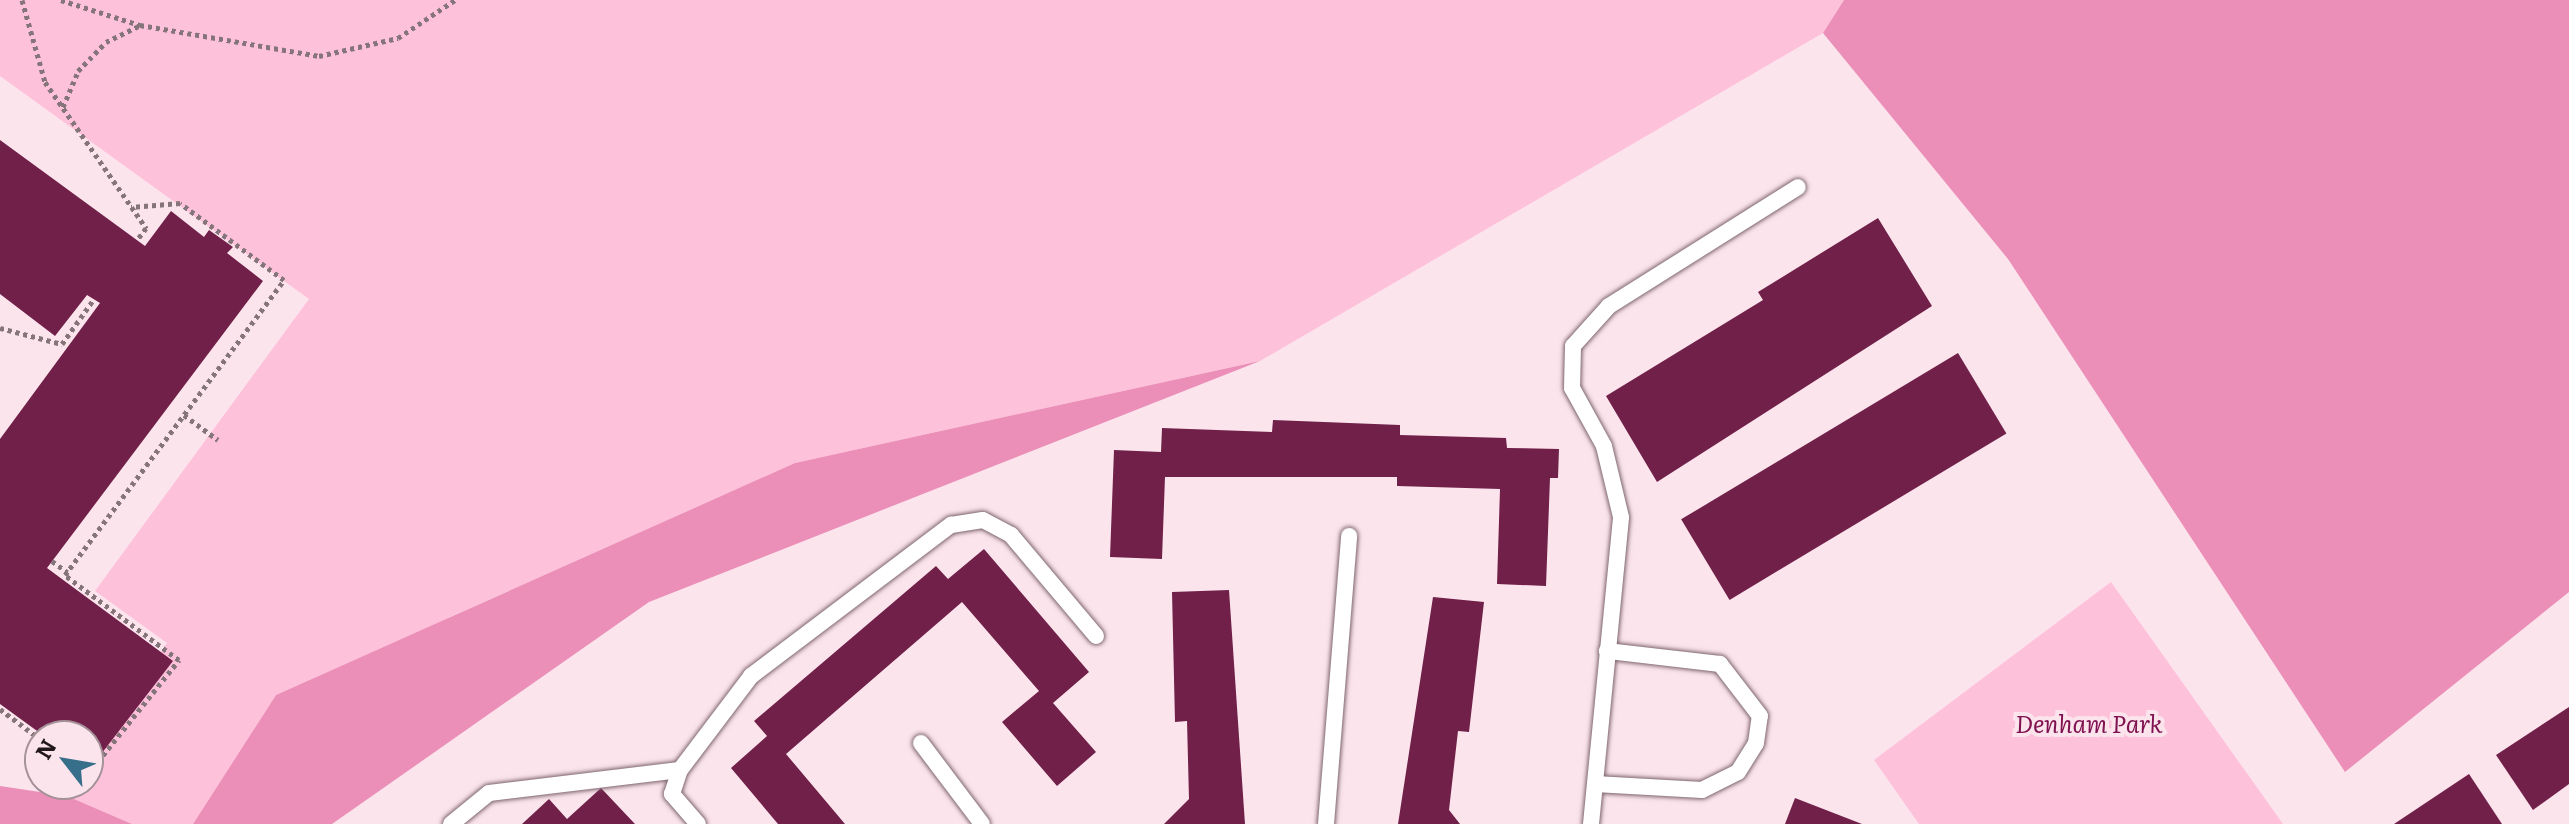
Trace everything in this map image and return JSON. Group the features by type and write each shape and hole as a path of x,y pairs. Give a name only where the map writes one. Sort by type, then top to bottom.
{"lane":[{"path":"1591,824 1621,517 1604,446 1572,388 1573,346 1609,306 1798,187"},
{"path":"698,824 672,794 680,770 751,676 951,525 983,520 1011,535 1096,636"},
{"path":"1326,824 1349,536"},
{"path":"1595,784 1702,790 1738,772 1756,743 1760,716 1720,664 1607,651"},
{"path":"921,743 982,824"},
{"path":"451,824 489,793 680,770"}],"path":[{"path":"22,0 45,82 146,228 137,240"},
{"path":"61,0 140,25 319,56 398,38 455,0"},
{"path":"63,107 78,71 106,42 140,25"},
{"path":"67,572 284,280 180,203 131,207"},
{"path":"0,328 62,344 94,299"},
{"path":"184,415 218,440"},
{"path":"52,561 179,660 104,754"},
{"path":"0,709 24,727"}],"green space":[{"path":"0,0 1844,0 1823,33 1260,361 795,463 448,618 429,643 415,633 276,695 193,824 132,824 76,800 104,800 104,739 167,643 95,591 309,299 0,76"},
{"name":"Denham Park","path":"2111,582 2283,824 1919,824 1874,760"}],"shaded area":[{"path":"1844,0 2569,0 2569,592 2345,772 2008,259 1823,33"},
{"path":"1260,361 649,602 332,824 193,824 276,695 795,463"},
{"path":"0,786 24,790 24,800 76,800 132,824 0,824"}],"building":[{"path":"0,140 145,246 171,211 204,237 209,230 233,247 227,253 263,281 47,568 173,661 104,750 104,720 24,721 0,704 0,439 100,303 87,295 55,336 0,294"},
{"path":"1878,218 1932,306 1657,482 1606,396 1763,300 1758,292"},
{"path":"1958,353 2006,434 1730,600 1681,519"},
{"path":"1273,420 1400,425 1400,435 1506,438 1507,448 1559,449 1558,478 1550,478 1546,586 1497,584 1500,489 1397,486 1397,477 1165,477 1162,559 1110,557 1114,450 1161,452 1162,428 1272,432"},
{"path":"984,549 1089,672 1053,703 1096,752 1057,786 1002,722 1039,691 962,602 786,754 845,824 778,824 731,768 767,736 754,721 936,566 948,579"},
{"path":"1229,590 1245,824 1164,824 1189,799 1187,721 1175,722 1172,592"},
{"path":"1433,597 1484,602 1469,732 1458,731 1449,810 1460,824 1398,824"},
{"path":"2569,707 2569,784 2533,810 2496,755"},
{"path":"2469,774 2502,824 2394,824"},
{"path":"601,788 635,824 522,824 549,799 567,819"},
{"path":"1795,798 1862,824 1785,824"}]}
